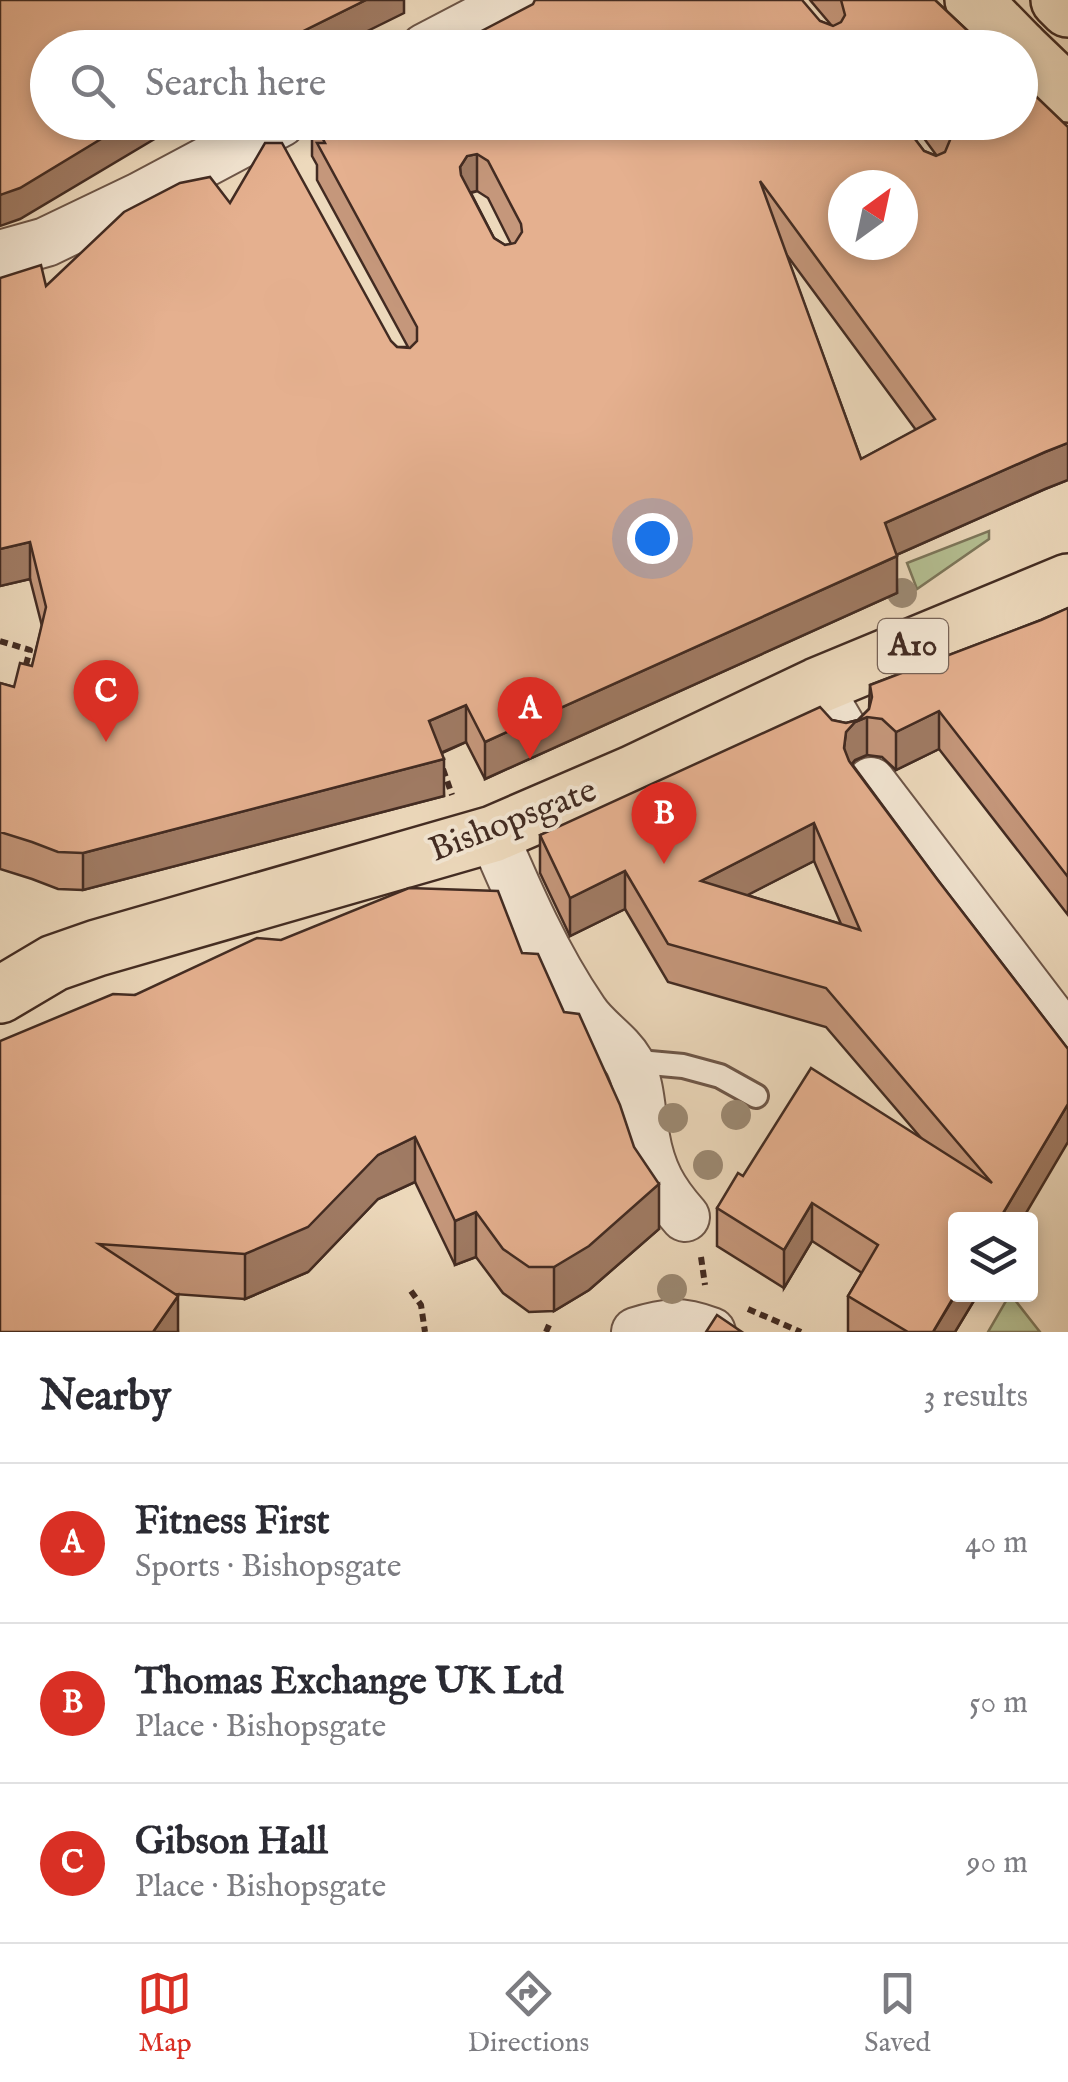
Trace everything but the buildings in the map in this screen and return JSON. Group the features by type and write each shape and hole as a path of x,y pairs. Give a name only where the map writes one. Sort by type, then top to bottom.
{"main road":[{"path":"973,0 1002,30"},
{"path":"1059,0 1068,9"},
{"path":"1038,65 1068,94"},
{"name":"Bishopsgate","path":"8,976 135,936 470,843 632,774 816,686 1068,582"}],"street":[{"path":"440,26 517,0"},
{"path":"0,255 46,242 261,140"},
{"path":"816,686 845,734"},
{"path":"872,782 1068,1040"},
{"path":"494,834 522,900 600,1050 641,1100 653,1171 667,1198 685,1216"},
{"path":"636,1332 663,1324 686,1324 710,1331"}],"lane":[{"path":"600,1050 720,1076 756,1096"}],"path":[{"path":"0,640 30,650 20,688"},
{"path":"438,757 452,793"},
{"path":"685,1216 700,1248 710,1331"},
{"path":"411,1290 421,1304 426,1332"}],"green space":[{"path":"989,531 989,539 917,589 907,563"},
{"path":"1005,1302 1016,1302 1040,1332 988,1332"}],"place":[{"name":"Gibson Hall","path":"106,742"},
{"name":"Fitness First","path":"530,759"},
{"name":"Thomas Exchange UK Ltd","path":"664,864"}]}
